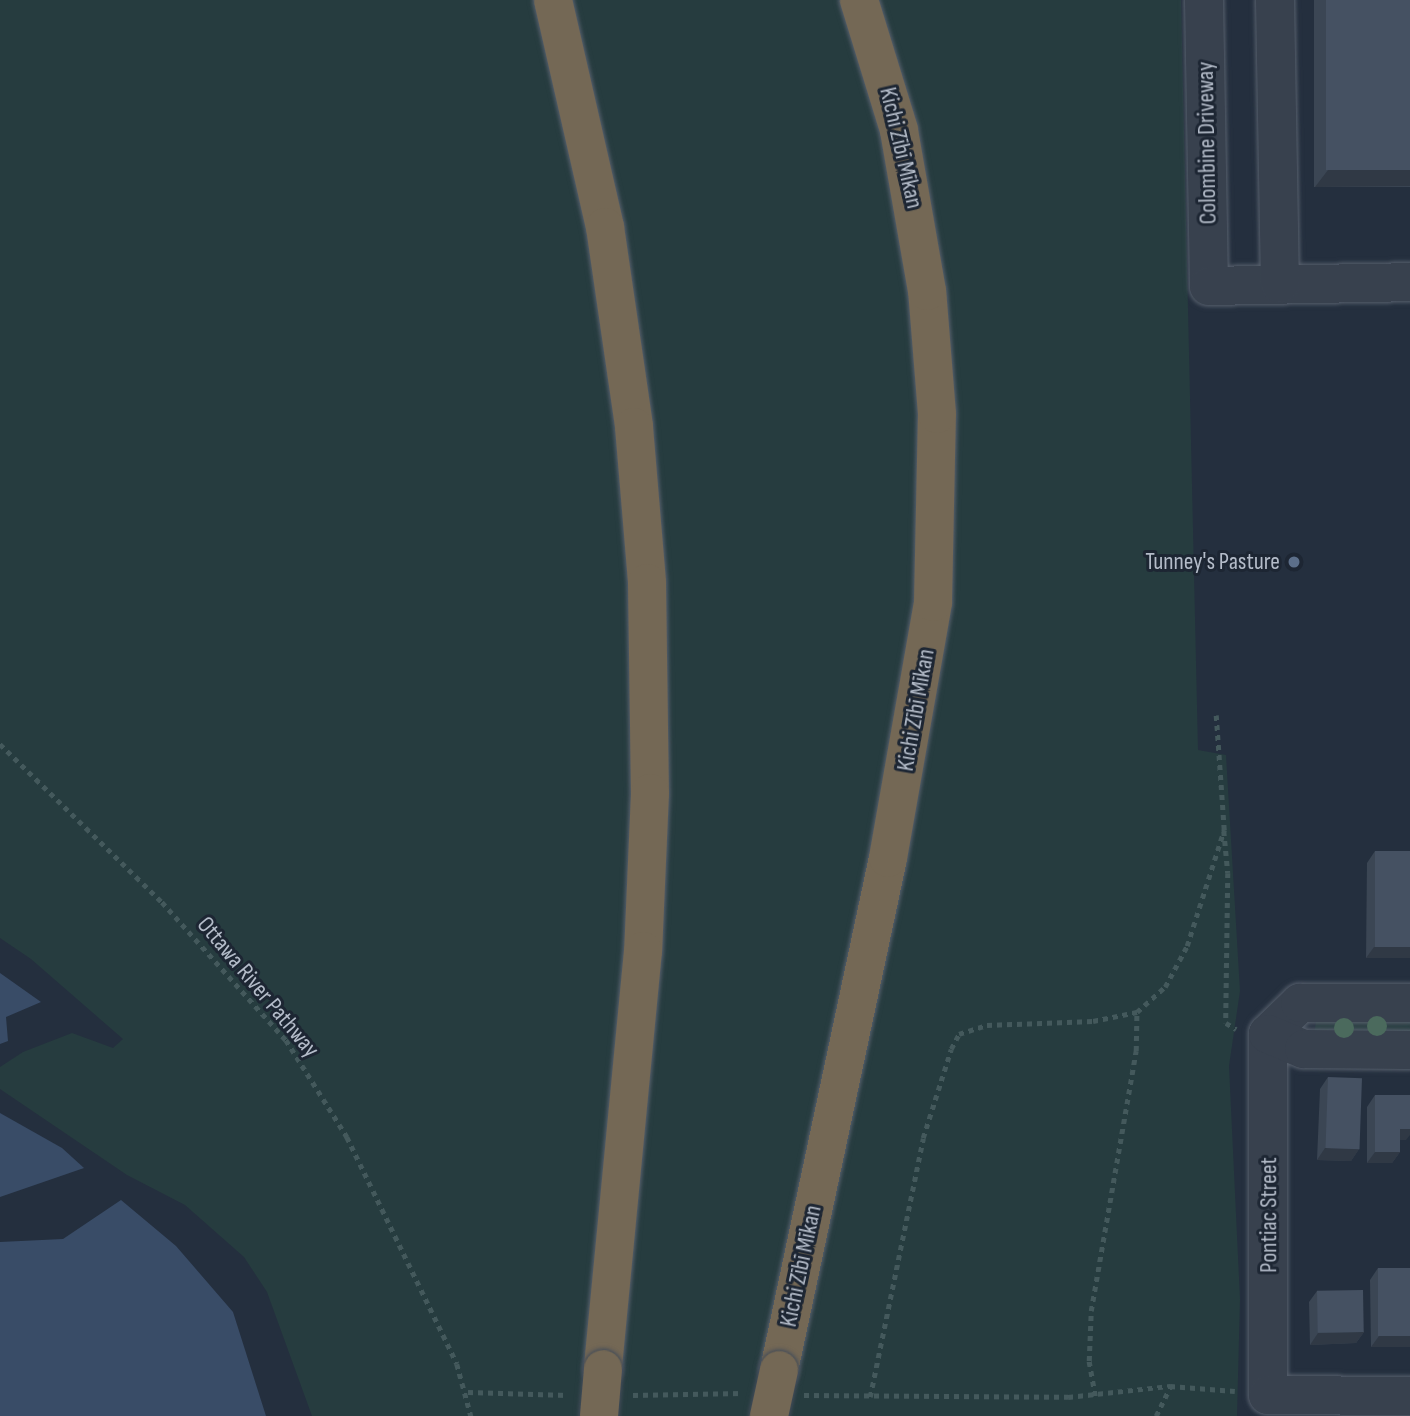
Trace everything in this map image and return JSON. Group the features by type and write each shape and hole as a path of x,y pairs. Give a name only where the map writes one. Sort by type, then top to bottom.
{"highway":[{"path":"553,0 605,227 634,427 647,583 650,793 643,951 601,1394"},
{"name":"Kichi Zībī Mīkan","path":"758,1404 790,1383 933,602 937,414 926,280 898,130 859,0"}],"street":[{"name":"Colombine Driveway","path":"1204,0 1209,286 1280,284"},
{"path":"1275,0 1280,284 1410,282"},
{"path":"1410,1003 1300,1003 1268,1034 1304,1049 1410,1050"},
{"name":"Pontiac Street","path":"1268,1034 1268,1395"},
{"path":"1268,1395 1410,1396"}],"path":[{"path":"1216,715 1228,873 1226,1023 1229,1028 1268,1034"},
{"name":"Ottawa River Pathway","path":"0,744 162,902 286,1040 347,1137 468,1392 471,1416"},
{"path":"870,1397 923,1138 939,1075 959,1034 987,1025 1093,1021 1137,1012 1152,1001 1178,967 1224,830"},
{"path":"1095,1396 1089,1361 1091,1311 1136,1051 1137,1012"},
{"path":"790,1383 870,1397 1095,1396 1170,1386 1268,1395"},
{"path":"1156,1416 1170,1386"},
{"path":"468,1392 601,1394 758,1404"}],"green space":[{"path":"0,0 1181,0 1198,750 1226,755 1240,991 1229,1066 1240,1299 1237,1416 312,1416 267,1292 244,1257 185,1205 127,1175 0,1089 0,1067 23,1052 72,1033 113,1048 123,1039 31,959 0,938"},
{"path":"1410,1013 1410,1040 1314,1035 1316,1022"}],"water":[{"path":"0,973 41,1002 6,1017 8,1041 0,1044"},
{"path":"0,1113 62,1148 84,1168 0,1197"},
{"path":"121,1200 176,1246 233,1312 266,1416 0,1416 0,1242 63,1239"}],"building":[{"path":"1326,0 1410,0 1410,170 1326,170"},
{"path":"1375,851 1410,851 1410,947 1375,947"},
{"path":"1328,1077 1362,1078 1360,1149 1326,1148"},
{"path":"1375,1095 1410,1095 1410,1129 1400,1129 1400,1152 1375,1152"},
{"path":"1378,1268 1410,1268 1410,1336 1378,1336"},
{"path":"1363,1290 1364,1332 1318,1333 1317,1291"}],"place":[{"name":"Tunney's Pasture","path":"1294,562"}]}
